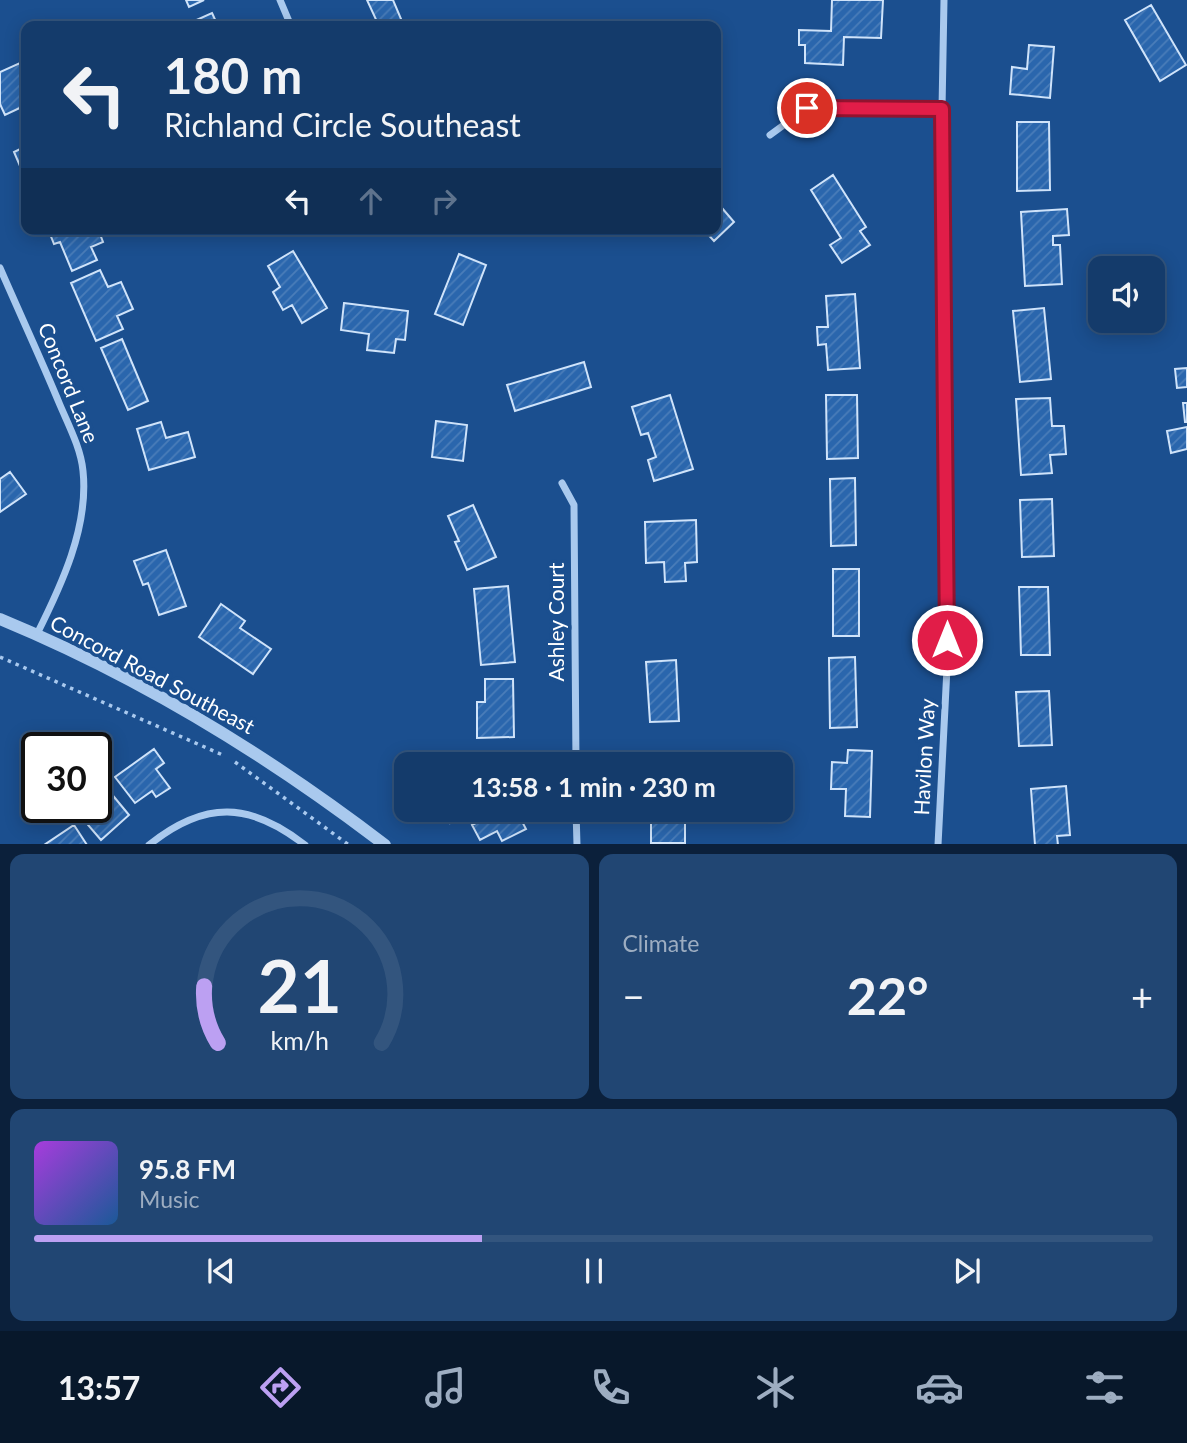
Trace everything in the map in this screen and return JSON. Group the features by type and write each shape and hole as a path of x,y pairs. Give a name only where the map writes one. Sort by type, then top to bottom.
{"street":[{"path":"280,0 289,21"},
{"name":"Havilon Way","path":"938,844 947,668 942,109 944,0"},
{"path":"770,135 807,108 942,109"},
{"name":"Concord Lane","path":"0,268 69,427 83,471 82,505 76,539 51,606 37,634"},
{"name":"Ashley Court","path":"562,483 574,505 576,752"},
{"name":"Concord Road Southeast","path":"0,619 37,634 182,708 251,749 333,805 384,844"},
{"path":"150,844 168,829 204,815 234,812 250,813 273,822 304,844"},
{"path":"576,822 577,844"}],"path":[{"path":"0,657 228,757 348,844"}],"building":[{"path":"186,0 204,0 189,7"},
{"path":"367,0 393,0 402,21 377,21"},
{"path":"832,0 883,0 881,38 844,37 843,65 805,63 805,45 799,45 799,30 831,31"},
{"path":"1151,5 1186,65 1160,81 1125,20"},
{"path":"212,13 216,21 194,21"},
{"path":"1029,45 1054,47 1050,98 1010,94 1012,67 1027,69"},
{"path":"20,63 21,65 21,107 5,115 0,104 0,72"},
{"path":"1017,122 1049,122 1050,190 1017,191"},
{"path":"21,148 21,168 14,152"},
{"path":"833,175 866,227 860,231 870,245 842,263 830,245 841,238 811,190"},
{"path":"721,207 734,222 721,234"},
{"path":"1067,209 1069,235 1053,236 1053,245 1060,245 1062,284 1025,286 1021,212"},
{"path":"50,235 100,235 103,242 91,247 97,260 72,271 60,242 54,244"},
{"path":"708,235 720,235 714,241"},
{"path":"293,251 327,308 302,323 292,305 283,310 273,292 280,287 268,266"},
{"path":"459,254 486,265 463,325 435,314"},
{"path":"100,270 108,287 121,282 133,309 117,316 123,329 96,341 71,283"},
{"path":"855,294 860,368 828,370 826,344 818,345 817,327 828,327 826,296"},
{"path":"344,303 408,311 405,340 396,339 394,353 367,350 369,334 341,330"},
{"path":"1044,308 1051,379 1020,382 1013,311"},
{"path":"122,339 148,401 128,410 101,348"},
{"path":"584,362 591,387 515,411 507,385"},
{"path":"1187,368 1187,387 1177,388 1175,369"},
{"path":"670,395 693,469 654,481 648,460 656,457 648,433 641,435 632,407"},
{"path":"826,395 857,395 858,458 827,459"},
{"path":"1050,398 1052,426 1064,426 1066,454 1050,455 1052,473 1021,475 1016,399"},
{"path":"1183,403 1187,403 1187,422 1185,422"},
{"path":"436,421 467,425 463,461 432,457"},
{"path":"161,422 166,438 188,432 195,457 149,470 137,429"},
{"path":"1187,427 1187,449 1171,453 1167,431"},
{"path":"10,472 26,494 0,512 0,479"},
{"path":"855,478 856,545 831,546 830,479"},
{"path":"1052,499 1054,556 1022,557 1020,500"},
{"path":"473,505 496,557 467,570 448,516"},
{"path":"696,520 697,562 685,563 686,581 665,582 664,562 646,563 645,522"},
{"path":"166,550 186,606 159,615 148,583 143,585 134,561"},
{"path":"833,569 859,569 859,636 833,636"},
{"path":"508,586 515,662 481,665 474,589"},
{"path":"1019,587 1048,587 1050,655 1021,655"},
{"path":"221,604 245,621 240,628 271,649 253,674 199,637"},
{"path":"855,657 857,727 830,728 829,658"},
{"path":"676,660 679,721 650,722 646,662"},
{"path":"485,679 513,679 514,737 477,738 477,702 485,702"},
{"path":"1049,691 1052,745 1019,746 1016,692"},
{"path":"154,749 164,763 156,769 170,788 156,797 152,791 135,803 115,777"},
{"path":"848,750 872,751 870,817 845,816 846,789 831,789 832,762 847,763"},
{"path":"1066,786 1070,835 1057,836 1058,844 1035,844 1031,789"},
{"path":"112,794 129,815 101,840 86,823 112,823"},
{"path":"478,822 522,822 526,829 502,841 497,831 480,840 472,825"},
{"path":"651,822 685,822 685,843 651,843"},
{"path":"74,825 86,844 46,844"}],"route":[{"path":"807,108 942,109 947,640"}]}
